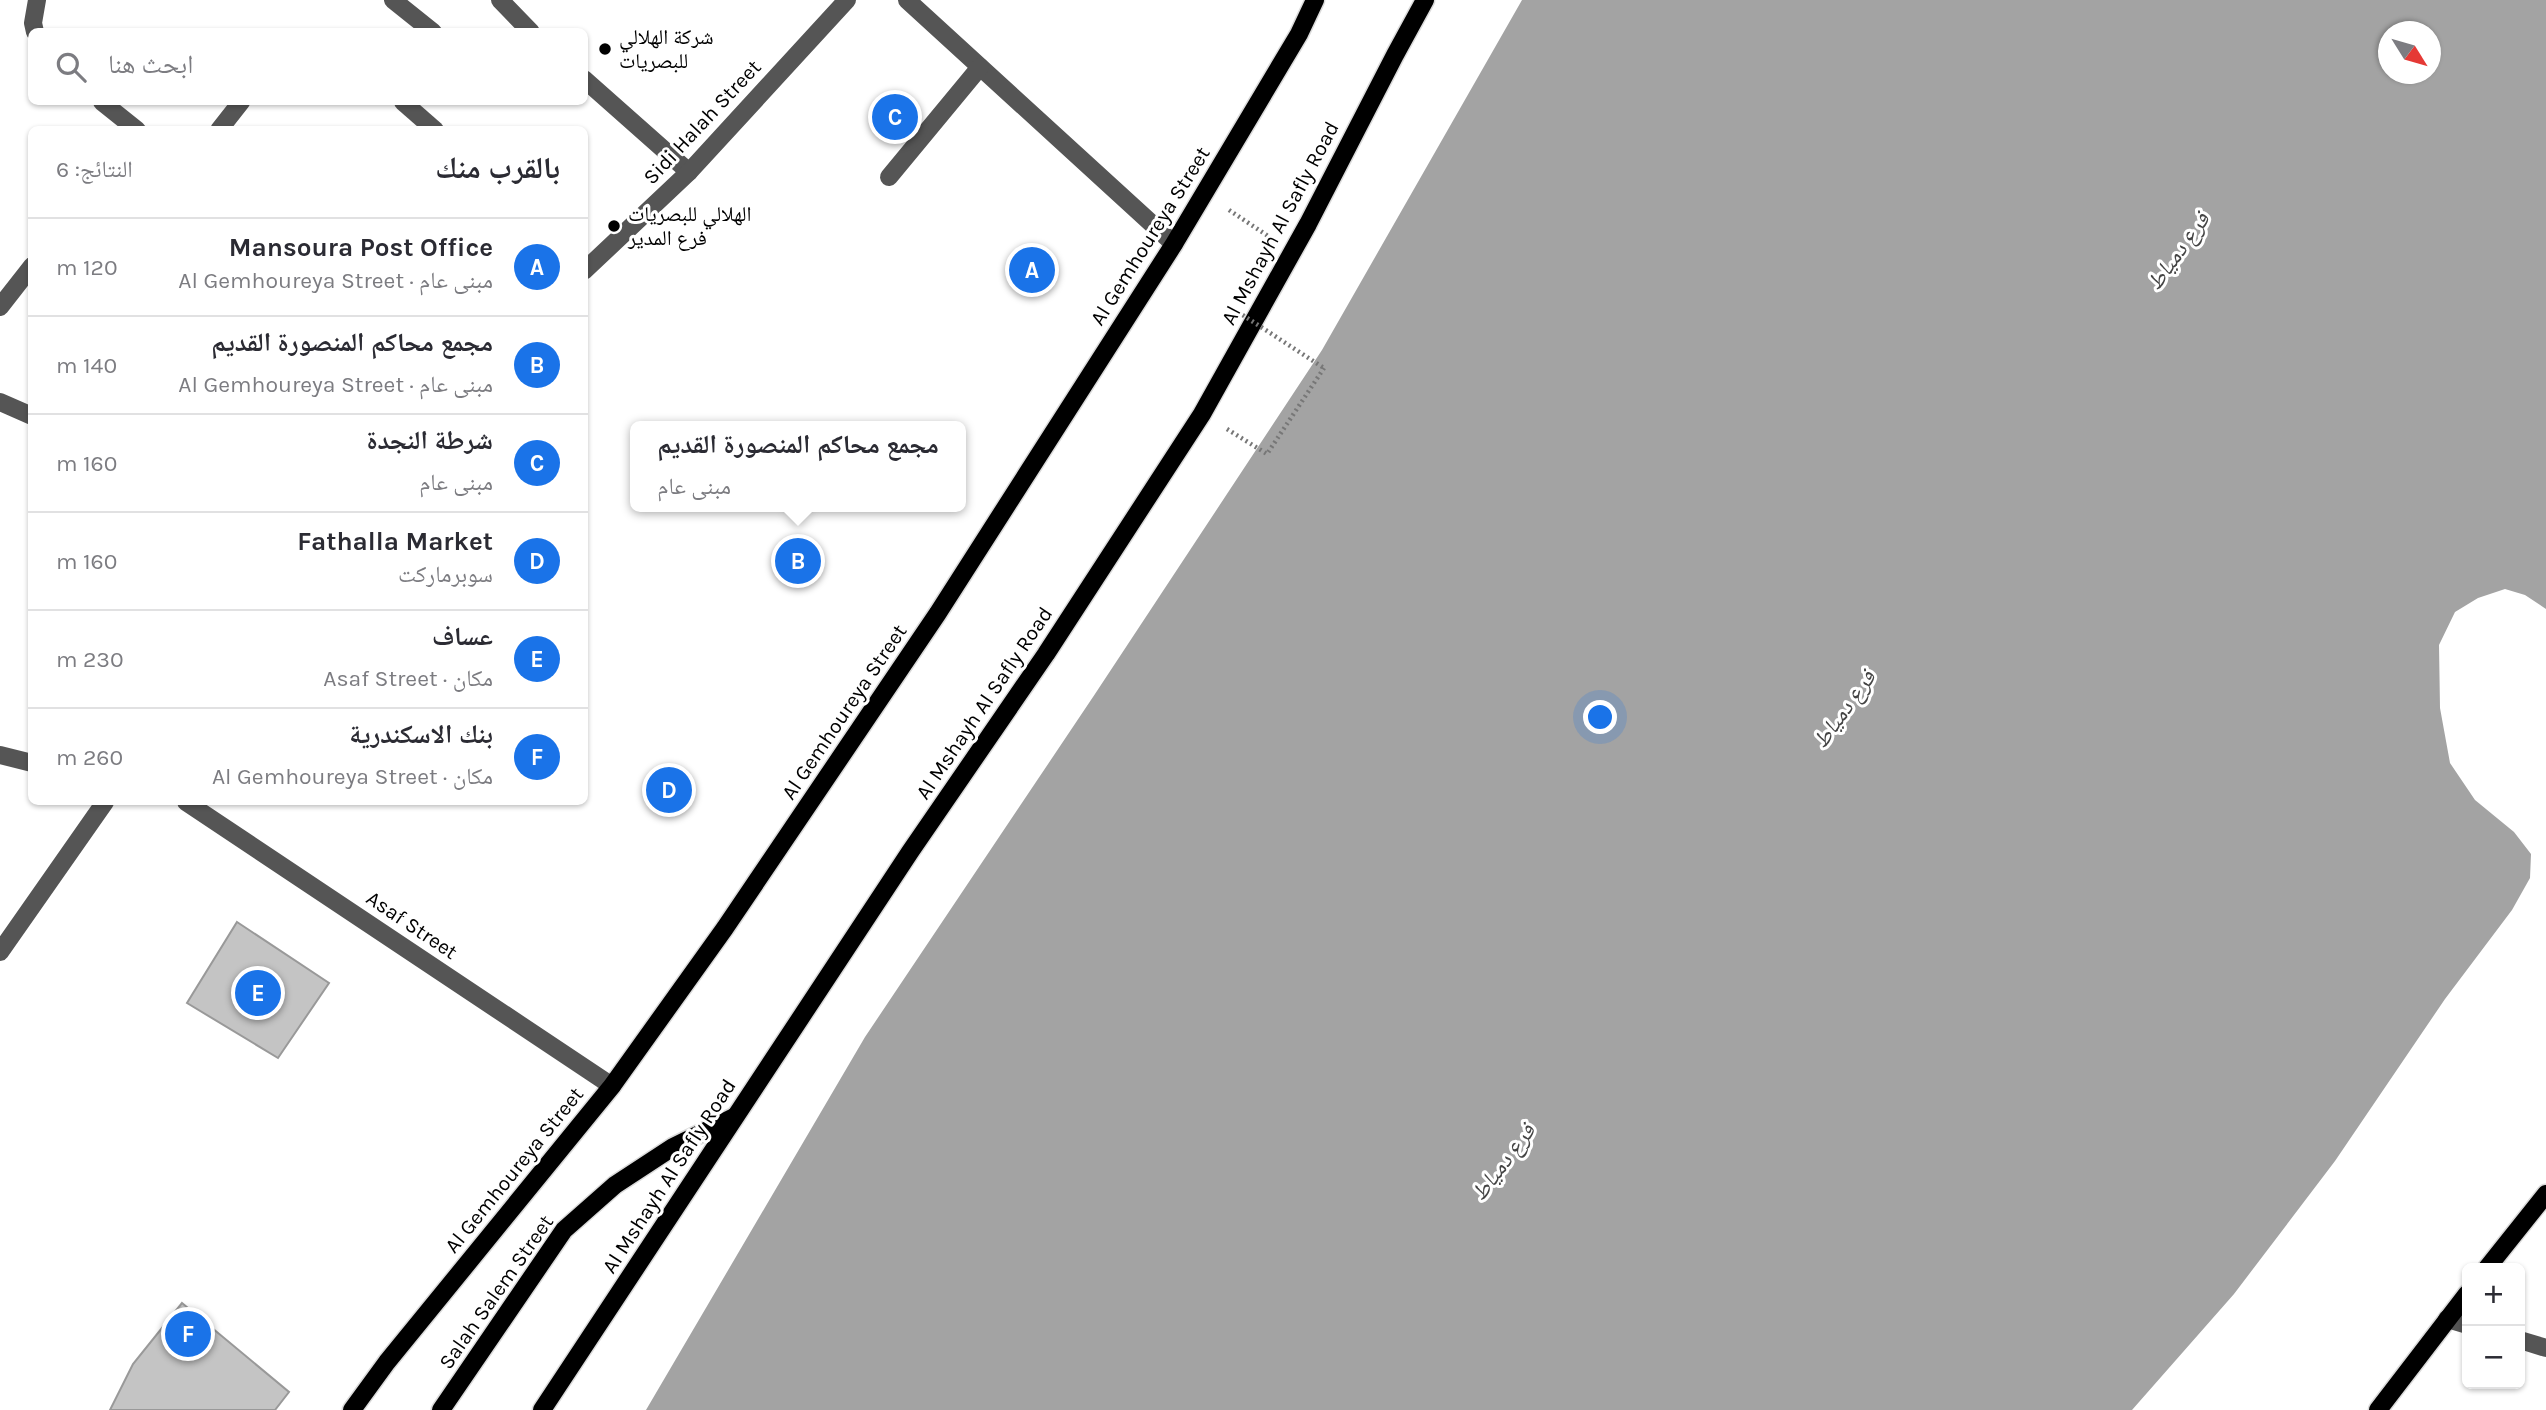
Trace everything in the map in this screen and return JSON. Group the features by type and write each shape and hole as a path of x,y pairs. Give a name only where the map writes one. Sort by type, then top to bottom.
{"main road":[{"name":"Al Gemhoureya Street","path":"352,1410 387,1362 612,1086 726,928 938,613 1174,244 1299,34 1315,0"},
{"name":"Al Mshayh Al Safly Road","path":"542,1410 910,852 1046,654 1202,414 1308,224 1425,0"},
{"name":"Salah Salem Street","path":"441,1410 564,1230 627,1177 673,1147 735,1117"},
{"path":"2491,1263 2546,1194"},
{"path":"2378,1410 2462,1300"}],"street":[{"path":"34,28 37,0"},
{"path":"393,0 428,28"},
{"path":"499,0 512,25"},
{"name":"Sidi Halah Street","path":"588,264 689,172 847,0"},
{"path":"907,0 1174,244"},
{"path":"889,177 980,67"},
{"path":"588,83 689,172"},
{"path":"106,105 131,126"},
{"path":"222,126 239,105"},
{"path":"406,105 430,126"},
{"path":"0,307 28,271"},
{"path":"0,402 28,414"},
{"path":"0,755 28,762"},
{"path":"0,952 103,805"},
{"name":"Asaf Street","path":"190,805 612,1086"},
{"path":"2447,1319 2462,1324"},
{"path":"2525,1342 2546,1348"}],"path":[{"path":"1205,194 1273,239"},
{"path":"1202,414 1266,454 1324,368 1238,312"}],"water":[{"name":"فرع دمياط","path":"1522,0 2546,0 2546,609 2525,595 2505,589 2478,598 2455,612 2439,645 2440,708 2450,763 2475,800 2514,832 2531,854 2530,878 2512,910 2445,999 2335,1161 2234,1294 2132,1410 646,1410 865,1037 1322,350"}],"building":[{"path":"237,922 329,983 278,1058 187,1003"},
{"path":"182,1303 289,1392 275,1410 110,1410 133,1364"}],"place":[{"name":"شركة الهلالي للبصريات","path":"605,49"},
{"name":"شرطة النجدة","path":"895,117"},
{"name":"الهلالي للبصريات فرع المدير","path":"614,226"},
{"name":"Mansoura Post Office","path":"1032,270"},
{"name":"مجمع محاكم المنصورة القديم","path":"798,561"},
{"name":"Fathalla Market","path":"669,790"},
{"name":"عساف","path":"258,993"},
{"name":"بنك الاسكندرية","path":"188,1334"}]}
